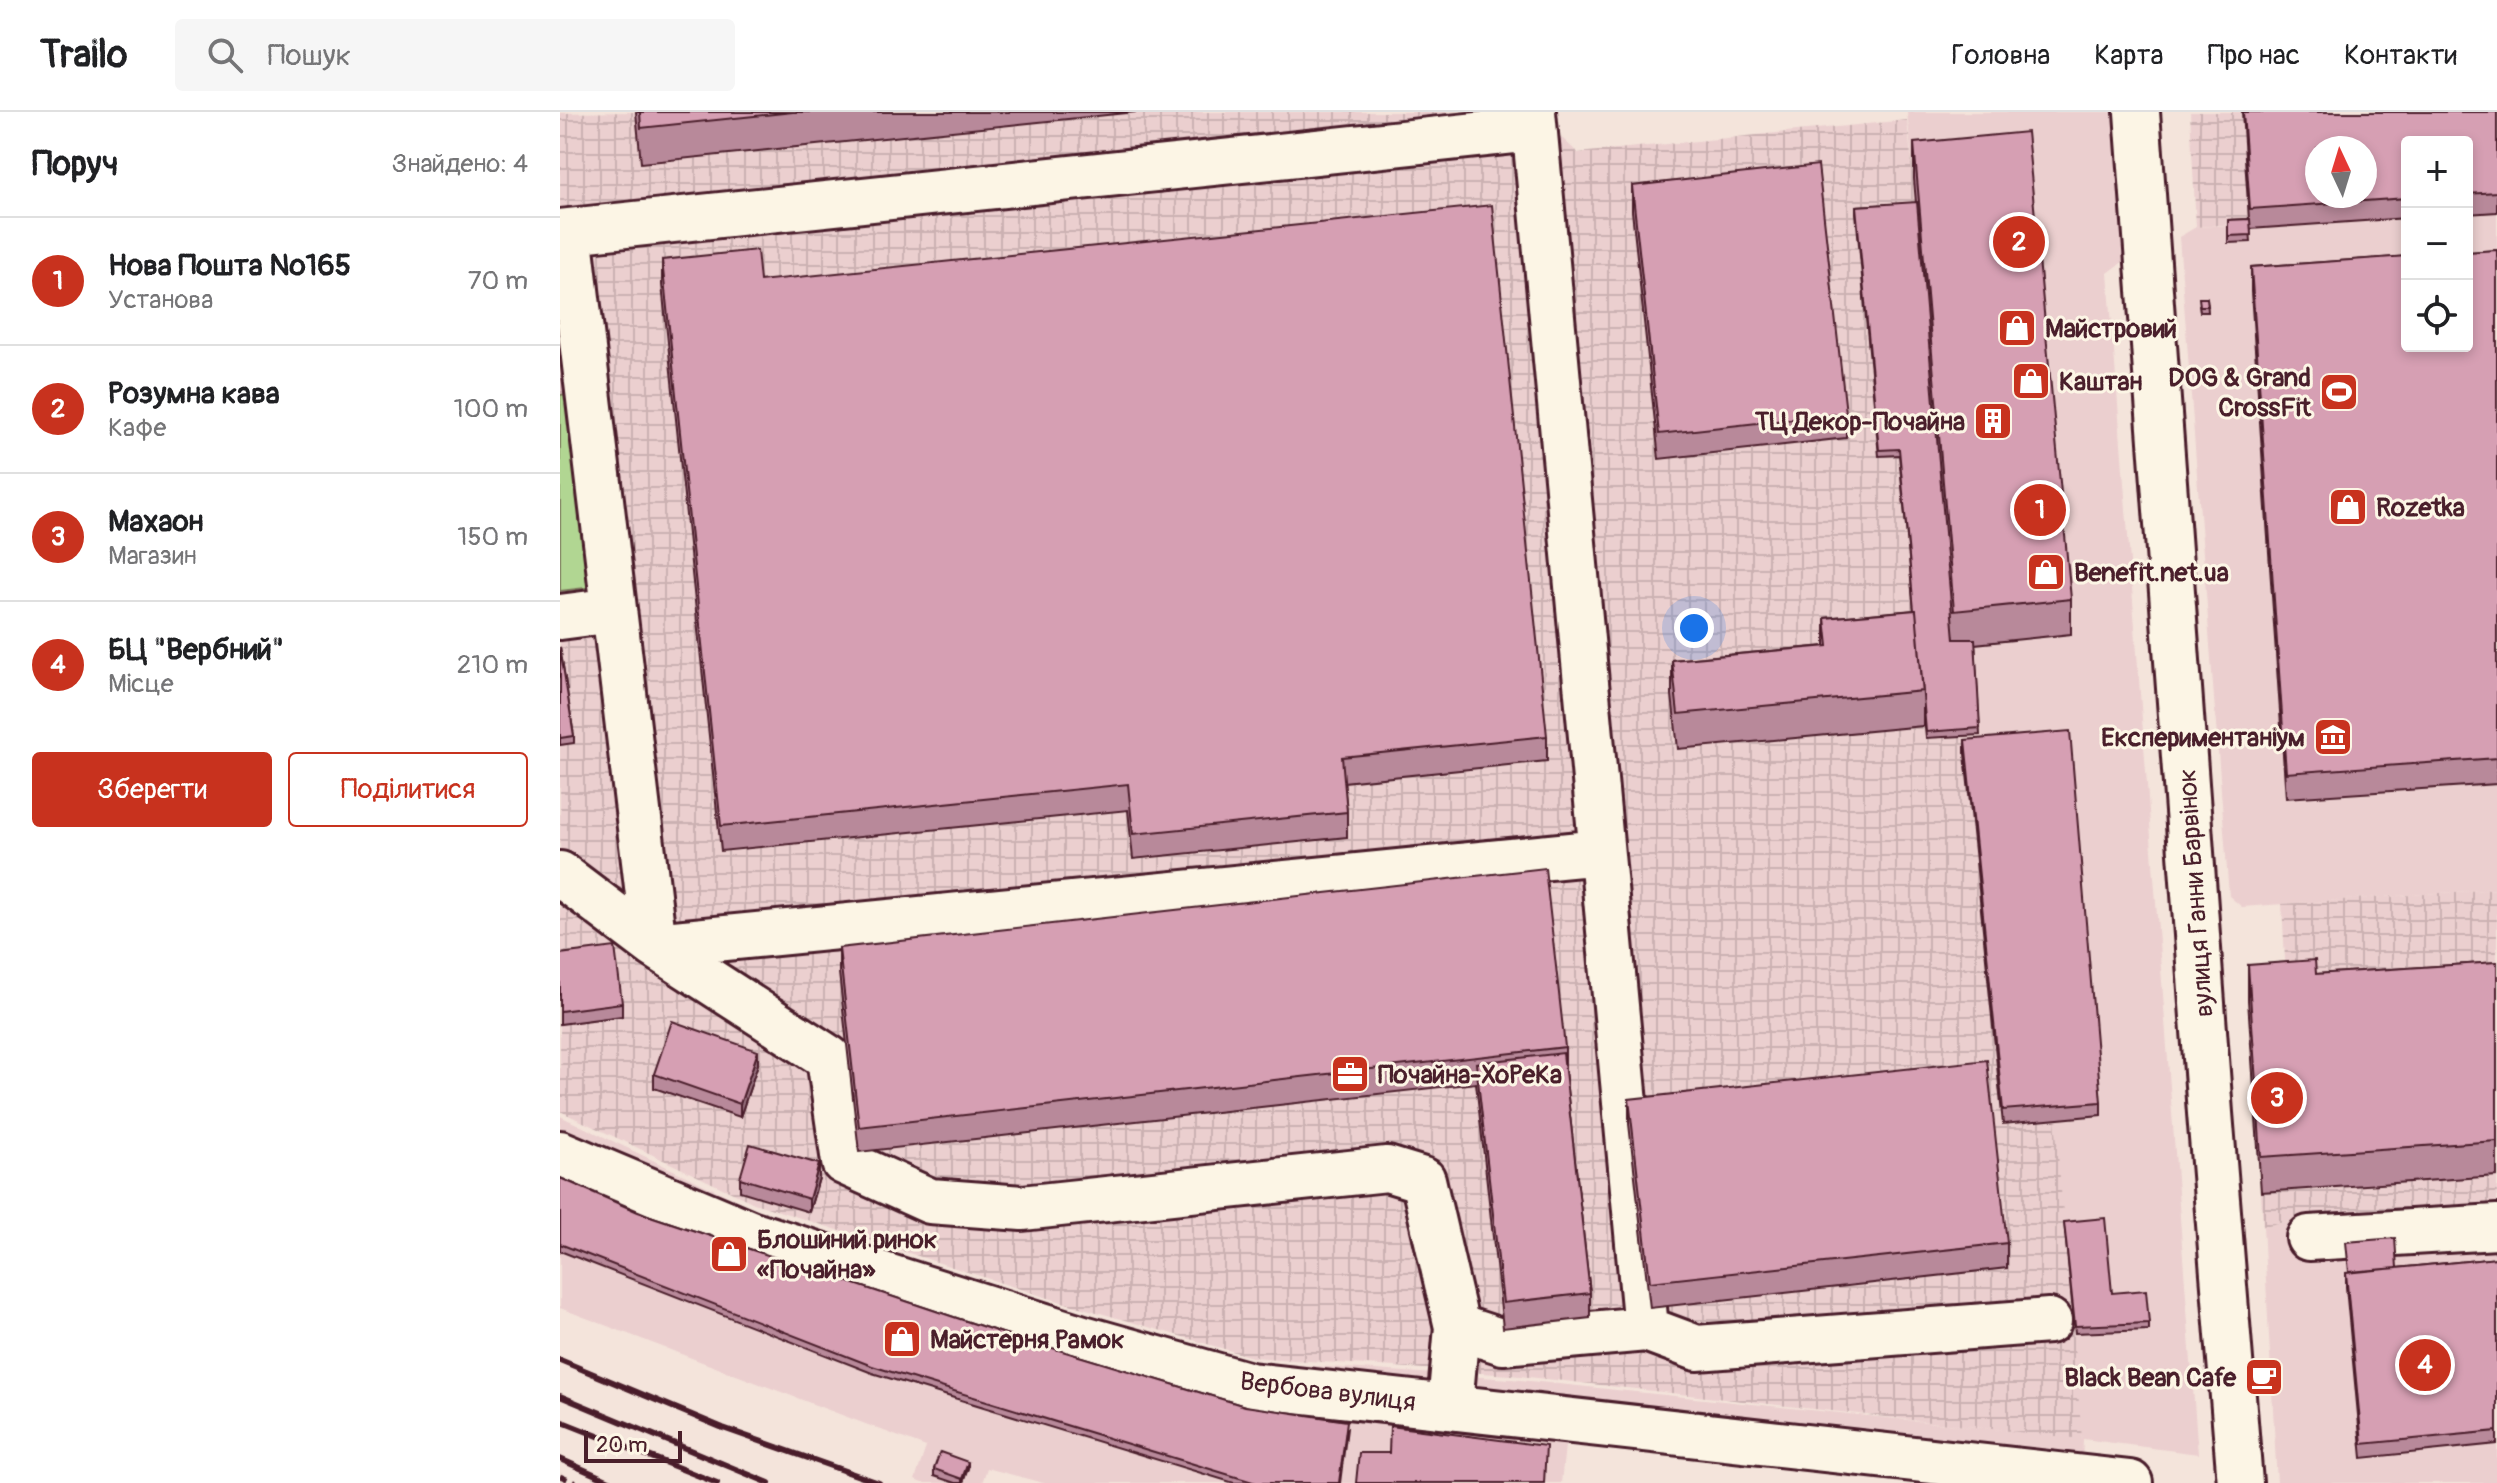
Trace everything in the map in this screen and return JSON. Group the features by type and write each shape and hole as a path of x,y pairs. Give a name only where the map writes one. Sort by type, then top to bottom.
{"street":[{"name":"вулиця Ганни Барвінок","path":"2137,112 2240,1483"},
{"path":"654,945 614,610 572,372 563,230 1533,121 1646,1329"},
{"path":"560,617 614,610"},
{"path":"654,945 1601,852"},
{"path":"560,874 654,945 829,1058 844,1162 930,1201 1022,1208 1387,1169 1423,1180 1457,1327 1450,1406"},
{"name":"Вербова вулиця","path":"560,1153 750,1233 1083,1338 1250,1385 2130,1483"},
{"path":"2309,1238 2497,1227"},
{"path":"1457,1327 1503,1342 1646,1329 1697,1348 2049,1321"}],"path":[{"path":"560,1476 576,1483"}],"shaded area":[{"path":"635,112 642,163 1136,112 1548,112 1550,127 1578,153 1907,120 1917,209 1879,456 1899,455 1926,738 1964,736 2003,1123 2055,1118 2082,1439 1510,1375 1252,1357 1045,1297 754,1203 560,1111 560,113"},
{"path":"1907,112 2115,112 2124,261 2108,273 2198,1454 2083,1439 2082,1464 1569,1409 1561,1483 1043,1483 987,1468 982,1483 922,1483 915,1480 926,1447 560,1308 560,1116 753,1208 1042,1301 1254,1362 1511,1379 2082,1438 2003,1124 1964,737 1926,738 1899,456 1879,456 1856,213 1917,209"},
{"path":"2190,112 2497,112 2497,212 2473,214 2473,136 2401,136 2401,218 2250,229 2249,223 2196,227"},
{"path":"2497,210 2497,889 2242,907 2229,896 2179,237 2196,227 2401,215 2401,352 2473,352 2473,211"},
{"path":"2497,889 2497,1203 2334,1213 2263,1226 2248,1000 2287,997 2282,904"},
{"path":"2497,1203 2497,1483 2277,1483 2263,1226 2334,1213"}],"green space":[{"path":"571,393 594,587 560,591 560,395"}],"building":[{"path":"640,112 793,112 641,128"},
{"path":"2243,112 2497,112 2497,192 2473,194 2473,136 2401,136 2401,198 2377,200 2377,136 2305,136 2305,205 2250,209"},
{"name":"ТЦ Декор-Почайна","path":"2027,132 2071,599 1954,611 1914,143"},
{"path":"1818,165 1846,413 1659,434 1632,186"},
{"path":"1917,202 1954,639 1975,639 1980,728 1926,732 1899,449 1879,450 1856,206"},
{"path":"1492,205 1547,736 1342,757 1347,812 1133,834 1128,784 721,826 662,260 757,250 760,281"},
{"path":"2250,219 2251,235 2228,236 2228,220"},
{"path":"2497,250 2497,758 2286,773 2251,267 2401,256 2401,352 2473,352 2473,252"},
{"path":"2199,298 2207,298 2208,306 2200,306"},
{"path":"1916,610 1923,691 1678,714 1672,660 1828,646 1825,618"},
{"path":"560,647 574,736 560,738"},
{"path":"2070,731 2101,1102 2003,1110 1965,740"},
{"path":"1545,868 1565,1047 859,1127 839,948"},
{"path":"615,947 622,1003 560,1011 560,954"},
{"path":"2315,960 2316,974 2497,962 2497,1141 2261,1157 2248,965"},
{"path":"672,1021 758,1051 740,1104 654,1074"},
{"path":"1563,1053 1590,1293 1503,1303 1476,1063"},
{"path":"1987,1060 2007,1243 1650,1282 1629,1099"},
{"path":"750,1144 819,1164 809,1199 740,1178"},
{"path":"560,1178 638,1212 1002,1333 1245,1406 1347,1421 1339,1483 1256,1483 872,1366 560,1244"},
{"path":"2105,1218 2112,1293 2146,1290 2149,1323 2075,1326 2064,1222"},
{"path":"2395,1238 2397,1268 2349,1272 2346,1242"},
{"path":"2497,1258 2497,1431 2362,1444 2346,1273"},
{"path":"1390,1426 1546,1446 1544,1483 1356,1483 1359,1453 1389,1453"},
{"path":"940,1452 968,1462 962,1479 934,1469"}],"railway":[{"path":"560,1360 723,1428 879,1483"},
{"path":"560,1396 769,1483"},
{"path":"560,1421 717,1483"},
{"path":"560,1459 614,1483"}],"place":[{"name":"Розумна кава","path":"2019,242"},
{"name":"Майстровий","path":"2017,328"},
{"name":"Каштан","path":"2031,381"},
{"name":"DOG & Grand CrossFit","path":"2339,392"},
{"name":"ТЦ Декор-Почайна","path":"1993,421"},
{"name":"Rozetka","path":"2348,507"},
{"name":"Нова Пошта №165","path":"2040,510"},
{"name":"Benefit.net.ua","path":"2046,572"},
{"name":"Експериментаніум","path":"2333,737"},
{"name":"Почайна-ХоРеКа","path":"1350,1074"},
{"name":"Махаон","path":"2277,1098"},
{"name":"Блошиний ринок «Почайна»","path":"729,1254"},
{"name":"Майстерня Рамок","path":"902,1339"},
{"name":"БЦ \"Вербний\"","path":"2425,1365"},
{"name":"Black Bean Cafe","path":"2264,1377"}]}
